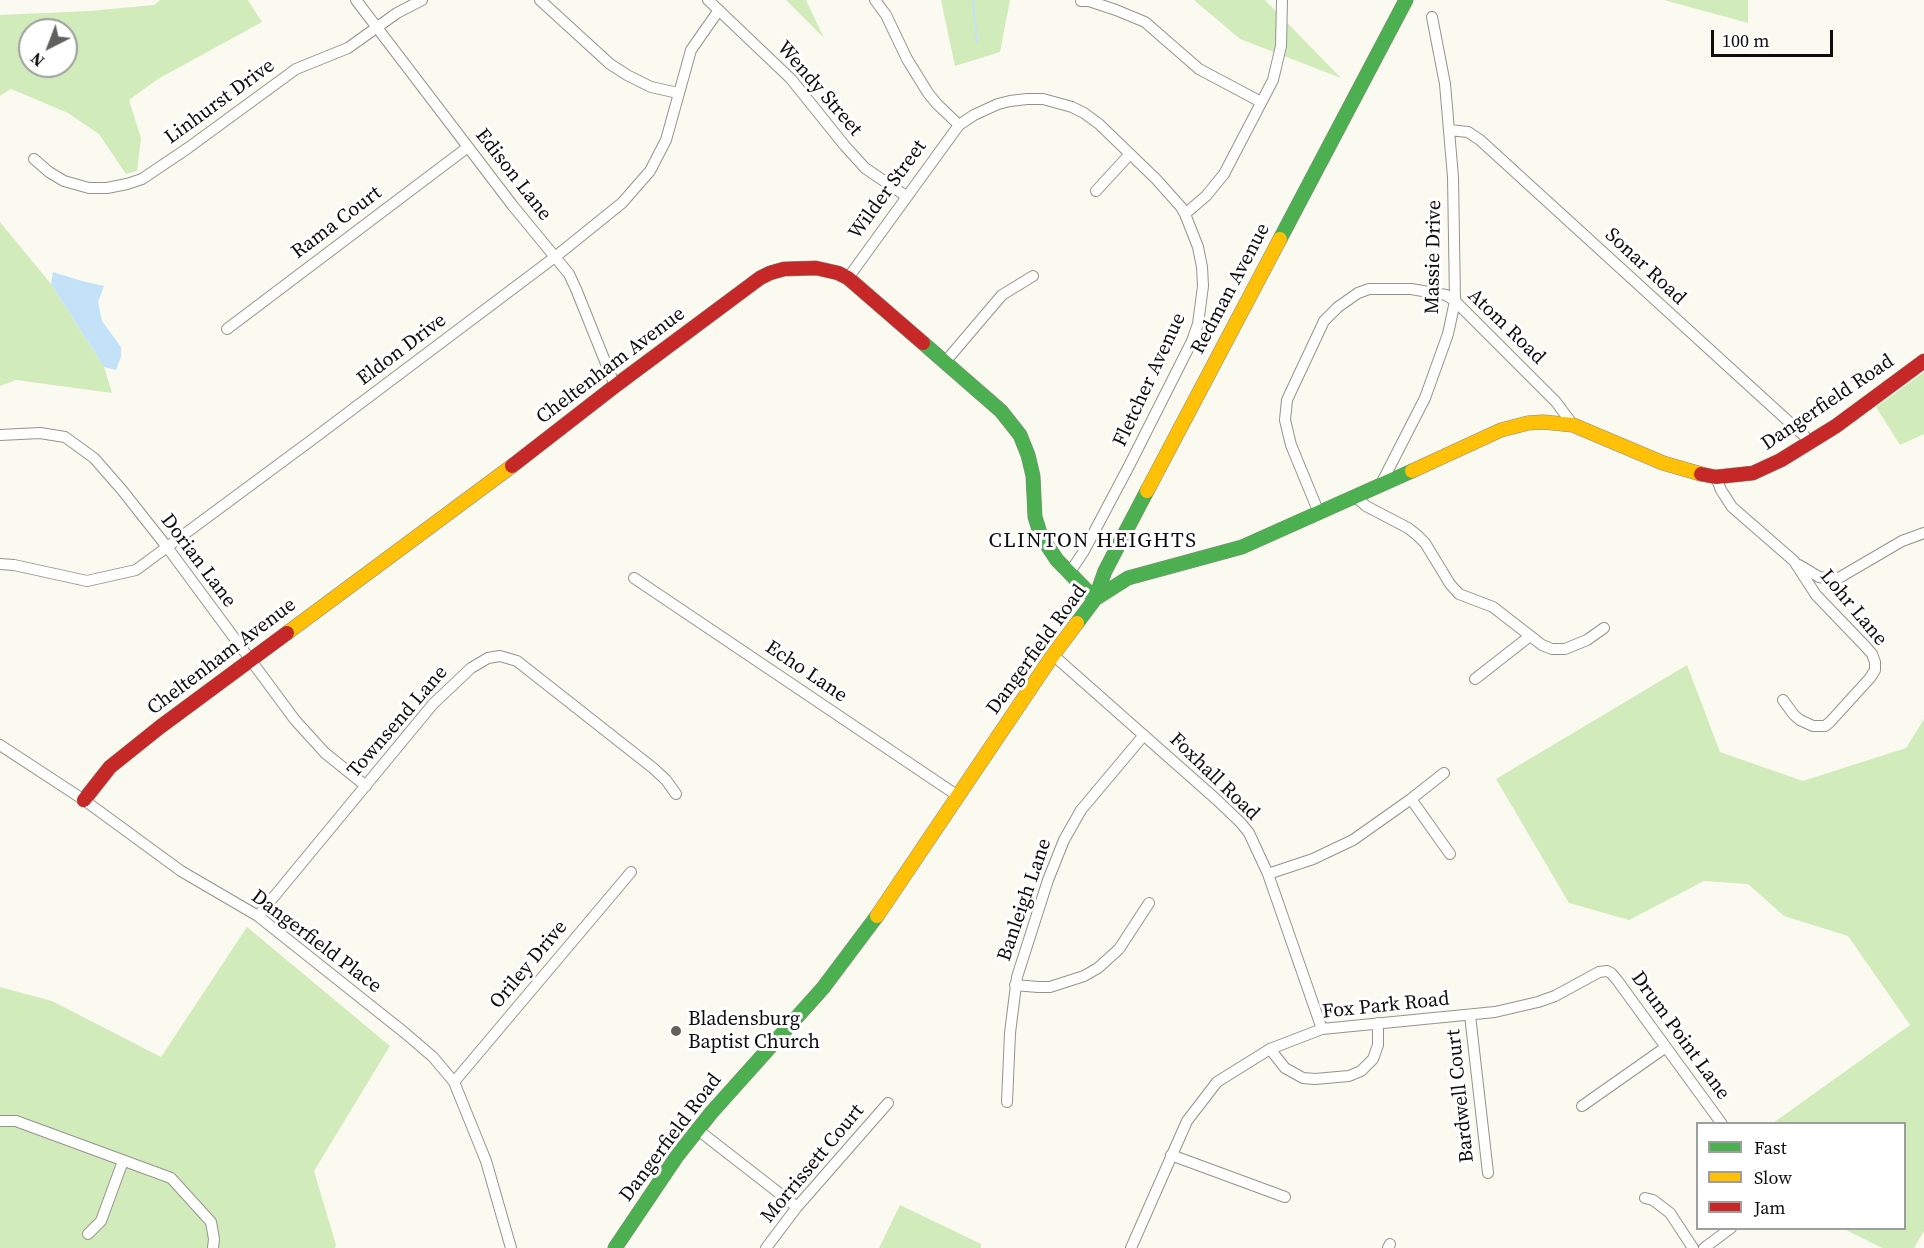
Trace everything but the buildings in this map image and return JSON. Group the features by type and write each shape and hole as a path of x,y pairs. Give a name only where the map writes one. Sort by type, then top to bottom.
{"street":[{"name":"Edison Lane","path":"356,0 569,274 615,386"},
{"name":"Linhurst Drive","path":"33,159 64,181 89,188 106,188 142,179 179,155 296,69 348,48 402,10 422,0"},
{"path":"540,0 610,64 651,87 678,93"},
{"name":"Wendy Street","path":"708,0 791,79 865,168 906,196"},
{"path":"875,0 886,15 928,93 959,125"},
{"path":"1185,214 1206,196 1224,174 1273,80 1281,46 1282,0"},
{"name":"Redman Avenue","path":"1095,598 1105,571 1406,0"},
{"path":"1081,1 1089,1 1145,22 1198,69 1261,102"},
{"name":"Eldon Drive","path":"0,564 14,564 87,581 136,570 555,257 622,203 642,182 658,158 666,140 691,50 719,10"},
{"name":"Massie Drive","path":"1381,484 1425,398 1448,334 1455,301 1455,219 1449,130 1444,84 1432,17"},
{"name":"Fletcher Avenue","path":"959,125 998,104 1020,99 1043,99 1084,112 1100,124 1172,196 1185,214 1198,247 1203,286 1198,324 1192,341 1129,466 1084,551 1070,572"},
{"name":"Wilder Street","path":"848,278 959,125"},
{"name":"Sonar Road","path":"1449,130 1468,132 1480,140 1811,442"},
{"name":"Rama Court","path":"227,329 468,147"},
{"path":"1095,191 1130,154"},
{"name":"Cheltenham Avenue","path":"84,800 103,774 120,758 509,468 615,386 770,273 816,268 848,278 1001,411 1020,435 1029,456 1037,528 1050,551 1095,598"},
{"path":"945,362 1002,295 1033,276"},
{"name":"Atom Road","path":"1319,513 1291,446 1285,409 1294,384 1324,321 1338,307 1358,293 1369,289 1411,289 1446,296 1455,301 1556,402 1573,425"},
{"name":"Dangerfield Road","path":"615,1248 678,1156 748,1070 823,988 853,950 1053,655 1095,598 1128,578 1242,547 1501,430 1515,426 1543,422 1573,425 1663,463 1689,472 1716,477 1738,476 1762,470 1836,426 1924,360"},
{"name":"Dorian Lane","path":"0,435 40,434 65,437 94,458 167,547 249,660 312,741 366,786"},
{"name":"Lohr Lane","path":"1716,477 1720,490 1732,507 1794,561 1816,595 1872,654 1876,666 1867,682 1825,726 1813,726 1800,720 1783,700"},
{"path":"1355,496 1366,506 1417,535 1425,543 1450,584 1459,594 1493,607 1548,648 1558,650 1576,645 1604,628"},
{"path":"1794,561 1814,575 1837,579 1902,541 1924,533"},
{"name":"Echo Lane","path":"634,578 958,796"},
{"path":"1475,679 1530,636"},
{"name":"Foxhall Road","path":"1053,655 1218,800 1241,823 1259,851 1322,1029"},
{"name":"Townsend Lane","path":"258,916 433,704 477,663 488,658 500,656 517,661 653,768 676,794"},
{"name":"Banleigh Lane","path":"1007,1102 1010,1033 1020,965 1064,840 1086,804 1144,735"},
{"name":"Dangerfield Place","path":"0,745 84,800 181,871 258,916 433,1058 454,1082 486,1161 511,1248"},
{"path":"1268,874 1313,860 1353,840 1444,773"},
{"path":"1411,799 1450,854"},
{"name":"Oriley Drive","path":"454,1082 631,872"},
{"path":"1016,985 1050,987 1084,976 1098,968 1119,949 1149,903"},
{"name":"Fox Park Road","path":"1131,1248 1187,1121 1217,1082 1270,1049 1322,1029 1495,1012 1555,996 1599,972 1607,971"},
{"name":"Drum Point Lane","path":"1607,971 1617,980 1721,1122"},
{"name":"Bardwell Court","path":"1470,1016 1488,1173"},
{"path":"1270,1049 1285,1068 1304,1078 1349,1076 1360,1071 1373,1059 1378,1045 1378,1023"},
{"path":"1582,1106 1666,1047"},
{"name":"Morrissett Court","path":"766,1248 797,1207 888,1103"},
{"path":"0,1121 16,1121 171,1178 212,1222 213,1248"},
{"path":"698,1131 797,1207"},
{"path":"1171,1155 1285,1197"},
{"path":"88,1234 101,1221 123,1161"},
{"path":"1645,1197 1670,1213 1693,1248"},
{"path":"1704,1248 1728,1230"}],"green space":[{"path":"160,0 248,0 262,22 158,79 129,100 141,138 137,171 126,174 99,134 68,113 11,89 0,96 0,15 154,5"},
{"path":"786,0 806,0 824,38"},
{"path":"941,0 1010,0 1000,52 955,66"},
{"path":"1194,0 1265,0 1341,78 1240,39"},
{"path":"1664,0 1748,0 1748,23"},
{"path":"0,222 51,284 104,367 112,393 16,380 0,386"},
{"path":"1924,372 1924,434 1900,445 1876,407"},
{"path":"1687,665 1720,752 1803,781 1906,748 1924,719 1924,1231 1914,1248 1882,1248 1846,1230 1906,1230 1906,1122 1774,1122 1910,1025 1848,936 1784,916 1748,884 1704,881 1629,920 1569,903 1496,779"},
{"path":"247,927 390,1046 314,1171 335,1248 0,1248 0,987 52,1001 161,1057"},
{"path":"900,1205 981,1244 981,1248 879,1248"}],"water":[{"path":"53,272 104,286 98,302 102,321 121,347 121,357 116,370 104,367 51,284"}],"waterway":[{"path":"973,0 977,43"}],"traffic: fast":[{"path":"1280,239 1406,0"},
{"path":"923,343 1001,411 1020,435 1033,476 1035,517 1041,536 1057,560 1095,599 1105,571 1147,491"},
{"path":"1077,623 1095,599 1128,578 1242,547 1412,471"},
{"path":"615,1248 677,1156 711,1113 823,988 877,916"}],"traffic: slow":[{"path":"1147,491 1280,239"},
{"path":"1412,471 1501,430 1528,423 1543,422 1573,425 1663,463 1701,474"},
{"path":"287,633 512,466"},
{"path":"877,916 1077,623"}],"traffic: jam":[{"path":"512,466 615,386 760,278 770,273 784,269 816,268 838,273 848,278 923,343"},
{"path":"1701,474 1716,477 1753,473 1781,460 1836,426 1924,361"},
{"path":"84,800 110,767 287,633"}],"place":[{"name":"Bladensburg Baptist Church","path":"676,1031"}],"district":[{"name":"CLINTON HEIGHTS","path":"1093,542"}]}
